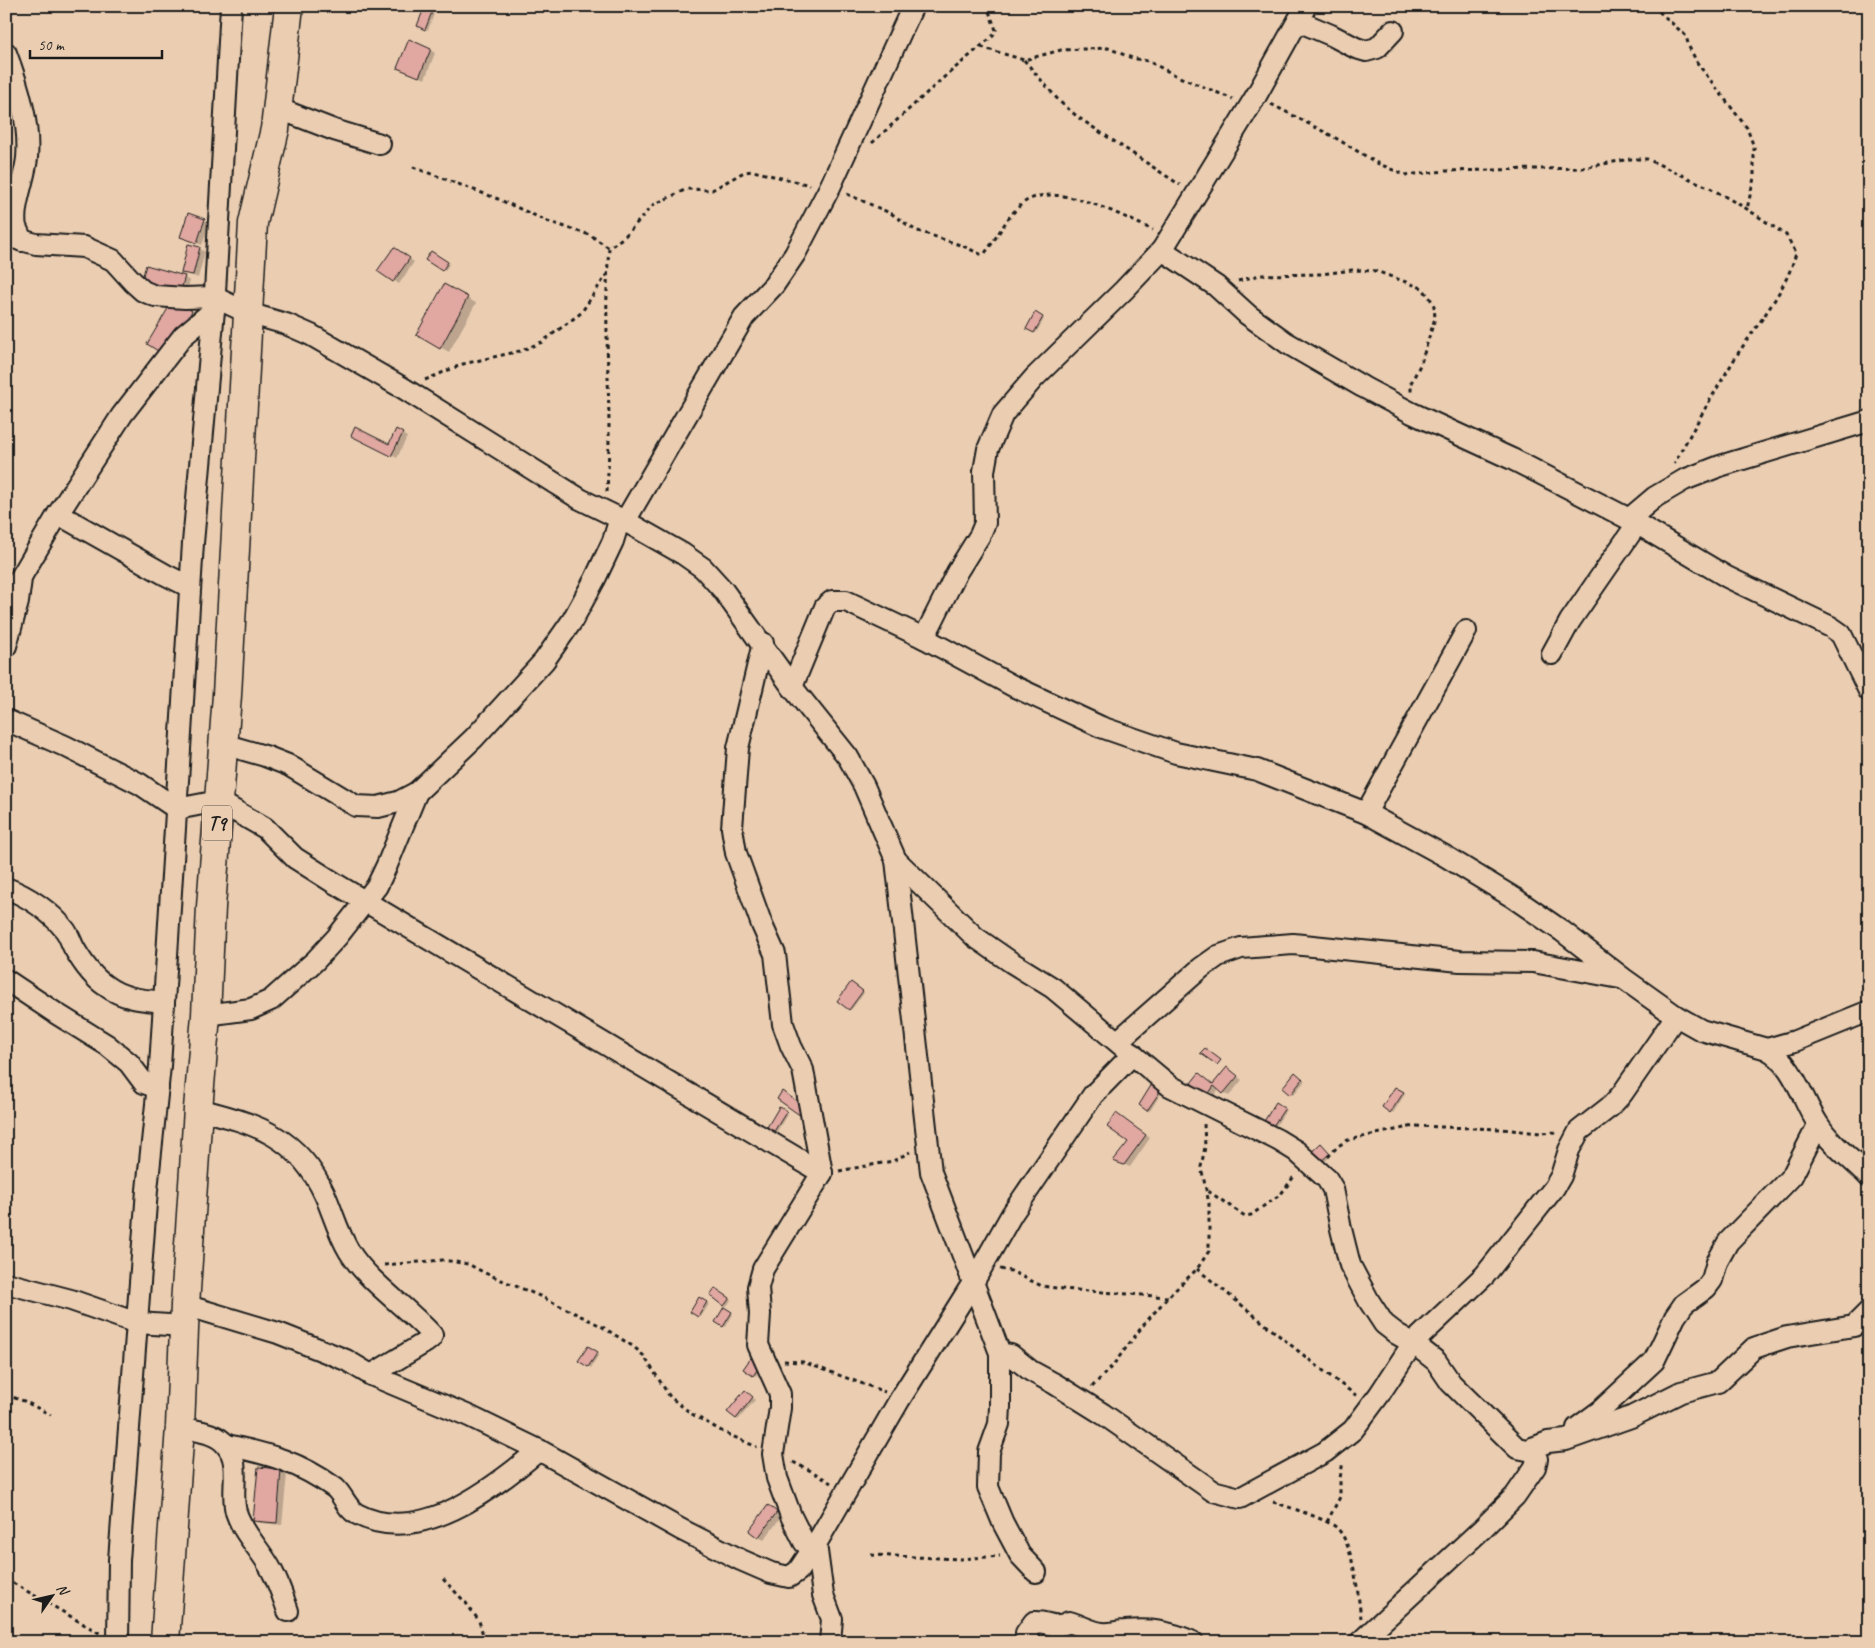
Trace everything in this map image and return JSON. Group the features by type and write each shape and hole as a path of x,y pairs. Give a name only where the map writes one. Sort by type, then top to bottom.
{"highway":[{"name":"T9","path":"165,1642 218,801 228,695 253,223 275,129 289,6"}],"street":[{"path":"112,1639 146,1190 158,1088 190,586 214,304 231,6"},
{"path":"223,744 288,765 356,806 378,807 398,802 417,792 474,738 544,660 572,621 596,579 613,541 617,517 744,317 774,285 795,254 824,184 844,155 913,6"},
{"path":"924,638 957,572 980,535 984,523 984,471 993,434 1003,414 1034,378 1124,290 1166,244 1253,101 1302,14 1331,35 1366,51 1377,48 1393,31"},
{"path":"6,52 15,78 25,125 27,156 16,215 18,242 84,247 113,260 143,291 155,296 185,298 214,304 286,324 311,335 403,388 580,499 617,517 683,554 702,568 723,590 763,643 792,687 848,757 864,786 896,860 931,1172 1000,1353 999,1424 989,1452 988,1487 1003,1523 1020,1555 1036,1572"},
{"path":"277,108 334,130 380,144"},
{"path":"1166,244 1248,315 1287,343 1412,413 1512,459 1633,522 1727,577 1836,630 1840,634 1869,691"},
{"path":"6,596 21,577 58,514 122,415 183,336 214,304"},
{"path":"1552,654 1570,621 1633,522 1655,497 1684,480 1720,466 1869,421"},
{"path":"58,514 166,575 190,586"},
{"path":"6,646 18,602 21,577"},
{"path":"792,687 825,608 832,601 846,601 924,638 1013,686 1100,727 1176,753 1257,770 1366,813 1445,856 1514,898 1562,931 1676,1016 1701,1030 1767,1049 1775,1054 1797,1083 1818,1125 1842,1153 1869,1176"},
{"path":"1366,813 1466,631"},
{"path":"763,643 738,748 732,828 736,853 762,925 775,954 783,1024 791,1046 804,1070 822,1173 763,1269 758,1287 760,1314 758,1346 780,1394 780,1408 773,1454 777,1478 791,1516 804,1542 816,1544"},
{"path":"6,720 65,746 140,784 177,809 218,801 265,828 295,858 365,902 822,1173"},
{"path":"206,1015 251,1009 271,1000 315,961 332,943 377,886 417,792"},
{"path":"896,860 975,937 1053,988 1170,1086 1278,1140 1296,1151 1327,1179 1333,1189 1350,1265 1369,1301 1390,1330 1413,1343 1436,1361 1451,1383 1512,1444 1522,1450 1548,1442 1566,1440 1631,1417 1681,1392 1718,1382 1754,1348 1787,1338 1854,1326 1869,1311"},
{"path":"6,888 21,894 34,903 66,931 86,968 106,986 133,999 164,1002"},
{"path":"1118,1041 1201,968 1218,956 1241,948 1294,944 1460,961 1532,962 1624,979"},
{"path":"6,980 107,1045 129,1063 144,1083 158,1088"},
{"path":"1767,1049 1795,1041 1869,1010"},
{"path":"1000,1353 1012,1355 1031,1371 1055,1384 1171,1460 1213,1491 1240,1498 1325,1452 1353,1430 1371,1407 1413,1343 1485,1275 1554,1188 1561,1176 1569,1150 1579,1131 1611,1106 1622,1094 1676,1016"},
{"path":"6,1283 71,1300 137,1323 185,1315 278,1333 346,1360 371,1375 469,1416 539,1450 680,1529 741,1560 771,1573 789,1577 798,1571 816,1544 844,1492 900,1398 974,1281 983,1262 1012,1214 1093,1095 1133,1054"},
{"path":"198,1109 253,1125 272,1133 292,1147 307,1164 320,1187 345,1244 361,1267 432,1335 426,1342 371,1375"},
{"path":"1566,1440 1654,1361 1679,1311 1684,1304 1706,1288 1712,1280 1716,1262 1728,1242 1792,1176 1818,1125"},
{"path":"180,1427 215,1436 232,1452 236,1513 272,1570 288,1611"},
{"path":"226,1445 260,1452 296,1464 338,1490 354,1513 372,1520 394,1525 429,1519 478,1496 506,1479 539,1450"},
{"path":"1362,1640 1482,1529 1514,1496 1534,1467 1537,1458 1533,1448"},
{"path":"816,1544 823,1594 832,1619 830,1642"},
{"path":"1029,1642 1026,1633 1034,1622 1051,1626 1062,1626 1069,1622 1106,1634 1120,1631 1148,1630 1172,1633 1193,1642"}],"path":[{"path":"844,155 861,150 872,143 942,79 993,36 996,30 987,6"},
{"path":"1653,6 1686,36 1698,64 1748,128 1754,147 1754,170 1747,209"},
{"path":"981,46 1024,60 1060,102 1079,118 1196,196"},
{"path":"1024,60 1061,50 1108,48 1132,58 1148,61 1177,76 1253,101 1334,137 1377,163 1405,175 1446,171 1582,168 1630,159 1647,159 1710,188 1747,209 1786,235 1796,253 1792,266 1774,300 1701,412 1655,497"},
{"path":"413,167 498,199 547,221 590,235 609,248"},
{"path":"617,517 610,435 607,273 609,248 625,236 653,205 687,189 712,190 744,172 753,171 804,184 824,184 892,214 915,230 963,246 980,254 985,253 1011,217 1023,204 1037,196 1060,195 1095,205 1166,244"},
{"path":"1216,286 1260,276 1322,274 1352,270 1376,272 1422,288 1434,306 1434,318 1421,363 1411,383 1412,413"},
{"path":"403,388 463,364 520,351 542,342 581,313 607,273"},
{"path":"1080,1400 1113,1365 1145,1323 1168,1297 1197,1268 1209,1251 1209,1203 1201,1167 1205,1135 1202,1103"},
{"path":"1207,1191 1245,1216 1251,1215 1281,1194 1300,1169 1310,1165 1348,1140 1414,1126 1502,1129 1540,1133 1579,1131"},
{"path":"822,1173 893,1161 927,1145"},
{"path":"361,1267 443,1260 468,1264 542,1297 601,1326 634,1347 644,1356 670,1397 692,1414 724,1433 813,1472 844,1492"},
{"path":"983,1262 1011,1271 1042,1286 1168,1297"},
{"path":"1197,1268 1257,1316 1289,1345 1371,1407"},
{"path":"764,1359 803,1362 900,1398"},
{"path":"6,1395 24,1401 51,1415"},
{"path":"1326,1522 1340,1497 1340,1478 1353,1430"},
{"path":"1240,1498 1265,1499 1337,1528 1346,1541 1354,1570 1362,1640"},
{"path":"871,1555 960,1559 1020,1555"},
{"path":"6,1579 112,1639"},
{"path":"443,1580 466,1603 479,1621 485,1642"}],"building":[{"path":"424,8 432,12 425,30 417,26"},
{"path":"409,39 431,49 419,77 397,68"},
{"path":"188,213 205,219 197,243 180,237"},
{"path":"188,244 200,247 193,275 181,273"},
{"path":"394,247 410,258 393,282 377,271"},
{"path":"431,251 448,262 442,271 425,260"},
{"path":"146,265 185,276 180,293 141,282"},
{"path":"444,284 468,297 440,349 416,335"},
{"path":"173,300 192,311 166,356 147,344"},
{"path":"1035,312 1043,317 1034,333 1026,329"},
{"path":"355,427 389,444 396,429 403,433 391,456 351,436"},
{"path":"851,982 863,991 849,1010 837,1001"},
{"path":"1205,1048 1221,1060 1217,1065 1200,1053"},
{"path":"1227,1067 1238,1076 1223,1094 1214,1086 1207,1096 1191,1083 1199,1073 1213,1084"},
{"path":"1295,1072 1303,1079 1290,1095 1282,1088"},
{"path":"1152,1084 1161,1090 1147,1111 1139,1105"},
{"path":"1395,1087 1404,1092 1390,1113 1382,1107"},
{"path":"782,1091 807,1108 801,1116 777,1099"},
{"path":"1276,1102 1285,1108 1271,1129 1263,1123"},
{"path":"779,1107 787,1111 773,1133 766,1129"},
{"path":"1116,1113 1146,1135 1124,1165 1113,1161 1128,1142 1107,1127"},
{"path":"1321,1143 1330,1153 1315,1167 1306,1157"},
{"path":"715,1288 730,1298 724,1306 710,1295"},
{"path":"699,1297 707,1302 698,1317 690,1312"},
{"path":"724,1307 732,1312 723,1327 715,1322"},
{"path":"588,1346 598,1352 588,1367 578,1361"},
{"path":"753,1355 763,1361 753,1376 743,1369"},
{"path":"745,1390 753,1397 736,1419 727,1412"},
{"path":"258,1467 281,1469 277,1523 253,1521"},
{"path":"768,1505 777,1512 758,1538 749,1531"}]}
